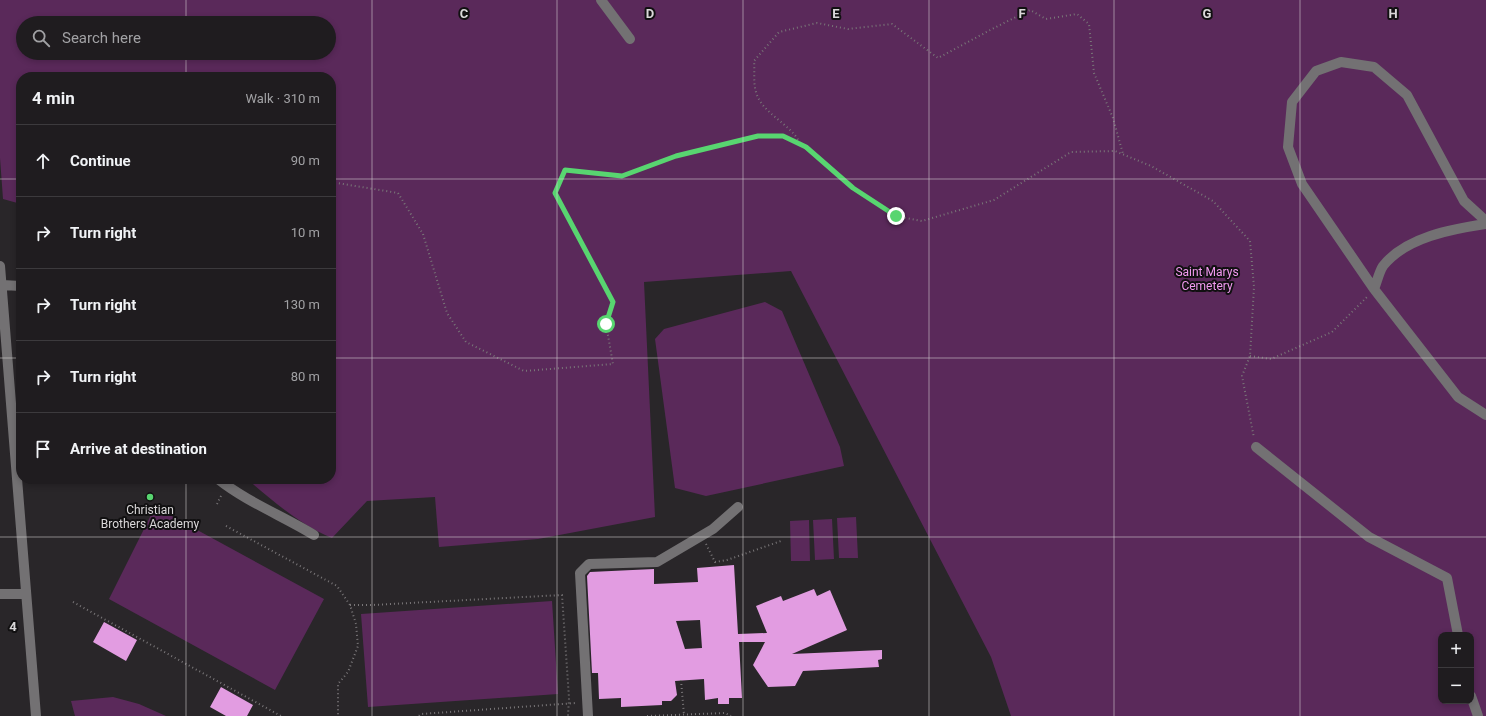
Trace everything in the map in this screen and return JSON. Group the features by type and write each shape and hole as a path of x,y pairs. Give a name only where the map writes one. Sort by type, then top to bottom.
{"street":[{"path":"601,0 630,39"},
{"path":"1486,222 1464,202 1407,95 1374,67 1341,62 1316,71 1292,102 1288,147 1302,184 1374,289 1458,397 1486,415"},
{"path":"1374,289 1383,267 1404,248 1437,233 1486,222"},
{"path":"0,266 16,465"},
{"path":"2,285 16,286"},
{"path":"1256,447 1369,538 1447,578 1457,632"},
{"path":"17,484 36,716"},
{"path":"225,484 247,499 284,516 314,535"},
{"path":"588,712 580,573 589,564 657,562 713,529 738,507"},
{"path":"0,594 26,594"},
{"path":"1474,704 1478,716"}],"path":[{"path":"800,144 795,135 767,110 756,92 754,61 779,32 817,23 848,29 892,24 938,58 1030,10 1046,19 1077,14 1089,24 1094,73 1113,118 1123,154"},
{"path":"336,183 398,193 423,234 448,313 466,342 524,371 613,364 606,324 613,302 555,193 565,170 622,176 676,156 758,136 783,136 806,147 853,188 896,216 922,221 994,200 1071,152 1115,151 1151,166 1213,201 1250,241 1254,287 1250,356 1242,376 1256,447"},
{"path":"1250,356 1271,359 1332,332 1374,289"},
{"path":"226,526 337,586 350,605 356,624 358,646 348,672 338,684 338,716"},
{"path":"702,536 715,562 727,560 781,541"},
{"path":"350,605 562,594 568,716"},
{"path":"73,602 280,716"},
{"path":"681,680 684,715"},
{"path":"419,716 421,714 581,703 588,712"},
{"path":"647,716 724,713 731,716"}],"green space":[{"name":"Saint Marys Cemetery","path":"0,0 1486,0 1486,716 1011,716 991,657 791,271 644,282 655,517 538,539 439,547 435,497 367,501 332,538 309,526 277,504 253,484 336,484 336,72 16,72 16,203 3,199 0,158"},
{"path":"765,302 782,311 840,447 844,466 706,496 675,488 655,339 664,329"},
{"path":"155,507 324,599 275,690 109,599"},
{"path":"856,517 858,558 839,558 837,518"},
{"path":"832,519 834,559 815,560 813,520"},
{"path":"809,520 810,561 791,561 790,521"},
{"path":"552,601 558,694 368,707 361,614"},
{"path":"113,697 139,704 166,716 75,716 71,701"}],"building":[{"path":"734,565 738,634 767,633 756,606 781,596 783,601 814,589 817,596 830,590 847,630 792,654 882,650 882,659 878,660 879,667 803,671 795,686 768,687 753,665 765,642 739,642 742,698 729,698 729,704 718,704 718,698 705,700 704,679 675,681 677,695 671,701 662,701 662,705 621,707 621,698 599,699 598,673 592,673 587,576 590,572 654,569 654,584 698,582 697,568","holes":["700,620 702,648 685,649 676,621"]},
{"path":"104,622 137,640 126,661 93,642"},
{"path":"221,687 253,705 247,716 226,716 210,707"}],"place":[{"name":"Christian Brothers Academy","path":"150,497"}],"route":[{"path":"606,324 613,302 555,193 565,170 622,176 676,156 727,145 758,136 783,136 806,147 853,188 896,216"}]}
